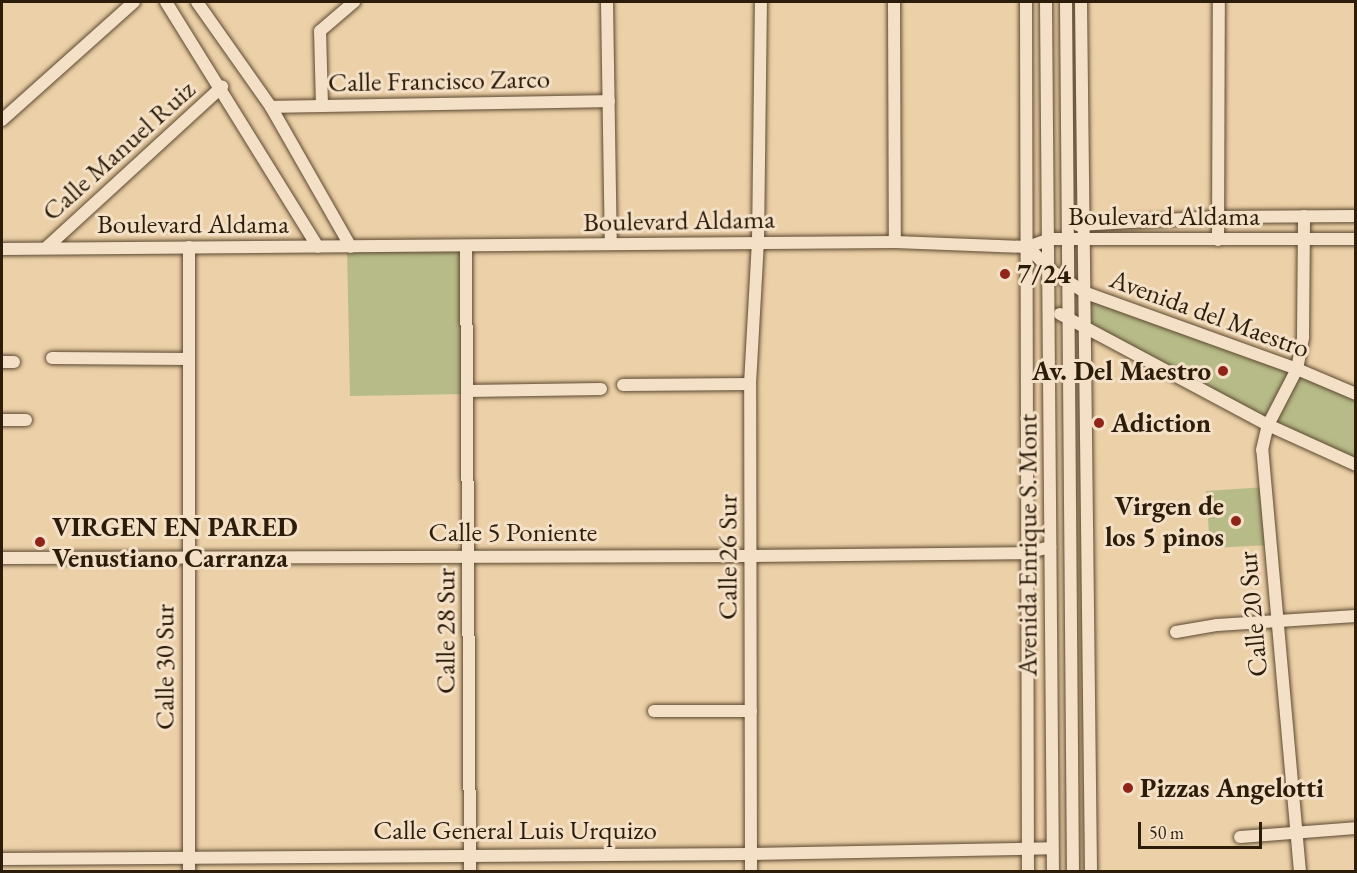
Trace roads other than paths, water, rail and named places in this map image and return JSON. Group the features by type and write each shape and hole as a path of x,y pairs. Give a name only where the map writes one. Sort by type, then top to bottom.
{"street":[{"path":"2,120 134,2"},
{"path":"166,2 222,87 318,247"},
{"path":"197,2 270,107 351,248"},
{"path":"322,106 320,31 354,2"},
{"path":"607,2 611,244"},
{"name":"Calle 26 Sur","path":"751,872 750,384 758,243 762,2"},
{"path":"894,2 895,242"},
{"path":"1026,2 1028,872"},
{"name":"Avenida Enrique S. Mont","path":"1046,2 1051,310 1050,547 1053,872"},
{"name":"Avenida Enrique S. Mont","path":"1066,2 1066,281 1072,872"},
{"path":"1081,2 1091,872"},
{"path":"1218,240 1219,2"},
{"name":"Calle Manuel Ruiz","path":"46,248 222,87"},
{"name":"Calle Francisco Zarco","path":"270,107 609,101"},
{"name":"Calle 20 Sur","path":"1300,872 1262,450 1268,425 1297,369 1303,337 1304,216"},
{"name":"Boulevard Aldama","path":"2,249 895,242 1028,248 1067,226 1085,224 1218,217 1356,216"},
{"name":"Boulevard Aldama","path":"1050,234 1067,240 1085,242 1356,239"},
{"name":"Calle 28 Sur","path":"466,246 470,872"},
{"name":"Calle 30 Sur","path":"189,247 189,872"},
{"name":"Avenida del Maestro","path":"1028,248 1050,270 1086,293 1297,369 1356,394"},
{"path":"1051,310 1086,326 1268,425 1356,465"},
{"path":"52,358 189,359"},
{"path":"623,385 750,384"},
{"path":"467,391 601,389"},
{"path":"2,420 26,420"},
{"name":"Calle 5 Poniente","path":"2,558 751,556 1026,553 1050,547"},
{"path":"1176,632 1217,625 1356,616"},
{"path":"654,711 751,711"},
{"path":"1240,837 1356,828"},
{"name":"Calle General Luis Urquizo","path":"2,858 189,855 751,854 1028,851 1053,848"}],"place":[{"name":"7/24","path":"1005,274"},
{"name":"Av. Del Maestro","path":"1223,371"},
{"name":"Adiction","path":"1099,423"},
{"name":"Virgen de los 5 pinos","path":"1236,521"},
{"name":"VIRGEN EN PARED Venustiano Carranza","path":"40,542"},
{"name":"Pizzas Angelotti","path":"1128,788"}]}
